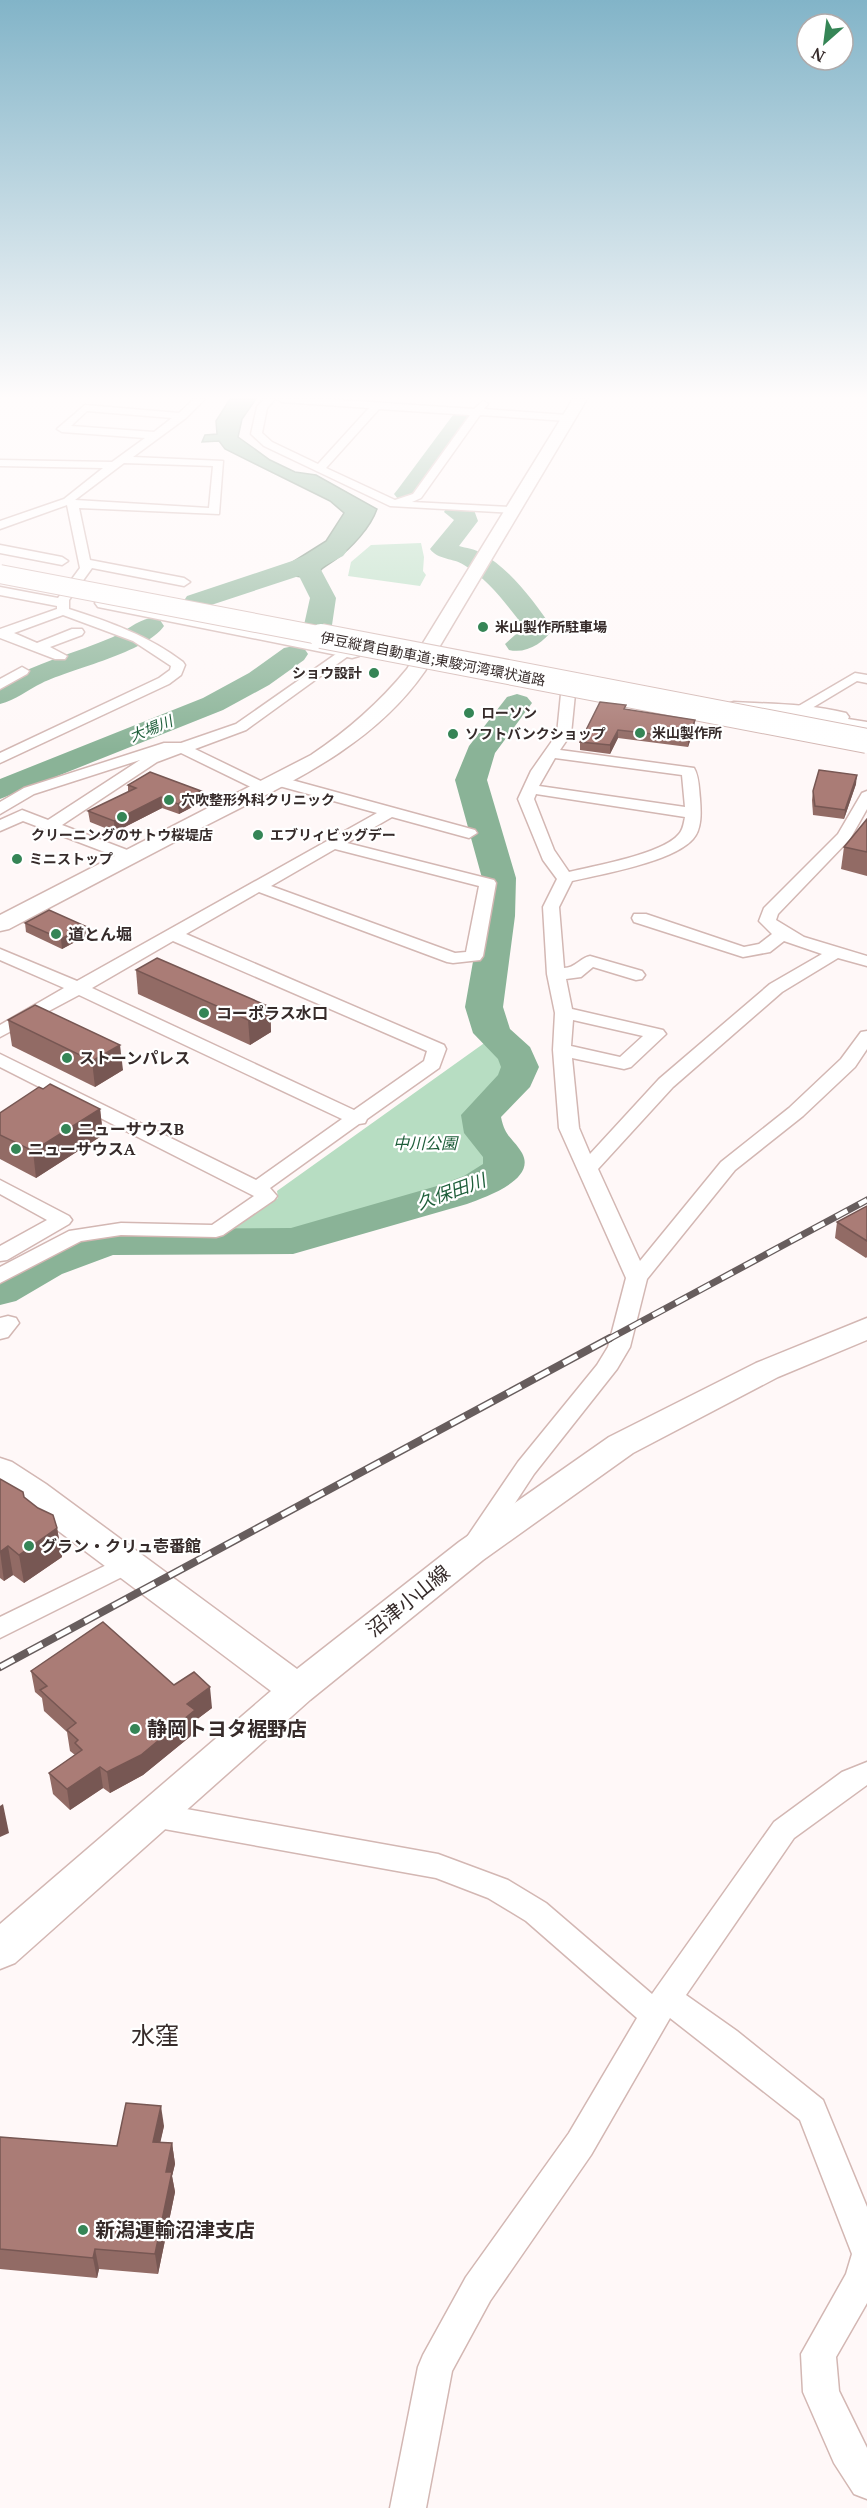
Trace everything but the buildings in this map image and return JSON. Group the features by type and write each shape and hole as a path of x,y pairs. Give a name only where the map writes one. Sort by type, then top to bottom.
{"highway":[{"name":"伊豆縦貫自動車道;東駿河湾環状道路","path":"2,571 867,729"},
{"name":"伊豆縦貫自動車道;東駿河湾環状道路","path":"2,571 867,741"}],"street":[{"path":"0,525 27,516"},
{"path":"4,629 67,598 86,568 74,516"},
{"path":"0,924 270,784 352,737 399,694 507,516"},
{"path":"2,571 62,561"},
{"path":"86,563 184,582"},
{"path":"0,759 164,681 176,672 178,665 67,598 2,571"},
{"path":"67,598 867,729"},
{"path":"67,598 346,651 422,657 568,694 867,752"},
{"path":"4,629 60,656"},
{"path":"38,647 77,632"},
{"path":"51,825 152,759 241,727 346,651"},
{"path":"0,685 22,671"},
{"path":"797,711 855,677 867,679"},
{"path":"565,878 552,867 542,843 537,821 526,799 550,753 564,734 568,694"},
{"path":"734,708 797,711 867,722"},
{"path":"0,809 29,791 169,746 182,748 270,784 469,833"},
{"path":"550,753 689,771 693,813 687,835 674,846 646,857 565,878 551,907 556,974 564,1014 562,1050 569,1128 637,1278"},
{"path":"530,789 693,813"},
{"path":"867,796 844,836 770,912 767,921 772,929 783,934 867,961"},
{"path":"0,1032 76,987 390,812"},
{"path":"0,826 22,814 129,856"},
{"path":"257,886 453,958 474,956 488,883 333,844"},
{"path":"640,918 743,952 764,948 783,934"},
{"path":"171,934 437,1049 432,1064 358,1119 257,1188"},
{"path":"588,1168 666,1083 776,988 837,952"},
{"path":"0,954 76,987 358,1119"},
{"path":"556,974 575,973 590,961 636,975"},
{"path":"562,1050 624,1063 657,1034 564,1014"},
{"path":"471,1551 526,1468 606,1369 620,1347 637,1278 728,1166 805,1104 848,1063 867,1036"},
{"path":"0,1060 257,1188 267,1196 216,1231 121,1229 76,1235 0,1276"},
{"path":"0,1186 62,1220 0,1255"},
{"name":"沼津小山線","path":"0,1950 297,1690 471,1551 621,1445 767,1370 867,1328"},
{"path":"0,1470 297,1690"},
{"path":"0,1628 127,1564"},
{"path":"408,2508 435,2367 478,2289 580,2144 661,2007 784,1830 862,1781"},
{"path":"153,1815 438,1866 498,1889 536,1912 661,2007 726,2041 812,2110 867,2249"},
{"path":"867,2259 861,2281 818,2354 821,2392 847,2450 867,2481"}],"green space":[{"path":"421,543 424,557 423,571 426,575 420,586 348,576 351,562 371,545"},
{"name":"中川公園","path":"490,1039 509,1057 507,1074 479,1102 470,1120 469,1129 474,1141 493,1158 489,1169 472,1178 287,1235 232,1232 238,1224 278,1198 277,1191"}],"shaded area":[{"path":"342,516 374,516 354,544 321,570 315,579 267,572 291,563 326,541"}],"waterway":[{"name":"久保田川","path":"465,516 466,521 443,549 472,558 511,592 539,629 519,644"},
{"name":"大場川","path":"196,602 301,567 334,551"},
{"name":"大場川","path":"306,566 323,598 318,625"},
{"name":"大場川","path":"0,695 31,677 124,642 150,626"},
{"name":"大場川","path":"0,790 213,704 259,679 294,654"},
{"name":"久保田川","path":"0,1291 47,1264 108,1242 293,1241 452,1195 479,1185 504,1169 503,1156 484,1133 481,1115 516,1079 520,1067 516,1055 492,1033 484,1007 498,916 499,878 471,780 480,752 517,703"}],"railway":[{"path":"607,1340 867,1200"},
{"path":"0,1667 610,1338"}],"place":[{"name":"米山製作所駐車場","path":"483,627"},
{"name":"ショウ設計","path":"374,673"},
{"name":"ローソン","path":"469,713"},
{"name":"米山製作所","path":"640,733"},
{"name":"ソフトバンクショップ","path":"453,734"},
{"name":"穴吹整形外科クリニック","path":"169,800"},
{"name":"クリーニングのサトウ桜堤店","path":"122,817"},
{"name":"エブリィビッグデー","path":"258,835"},
{"name":"ミニストップ","path":"17,859"},
{"name":"道とん堀","path":"56,934"},
{"name":"コーポラス水口","path":"204,1013"},
{"name":"ストーンパレス","path":"67,1058"},
{"name":"ニューサウスB","path":"66,1129"},
{"name":"ニューサウスA","path":"16,1149"},
{"name":"グラン・クリュ壱番館","path":"29,1546"},
{"name":"静岡トヨタ裾野店","path":"135,1729"},
{"name":"新潟運輸沼津支店","path":"83,2230"}],"district":[{"name":"水窪","path":"155,2036"}]}
